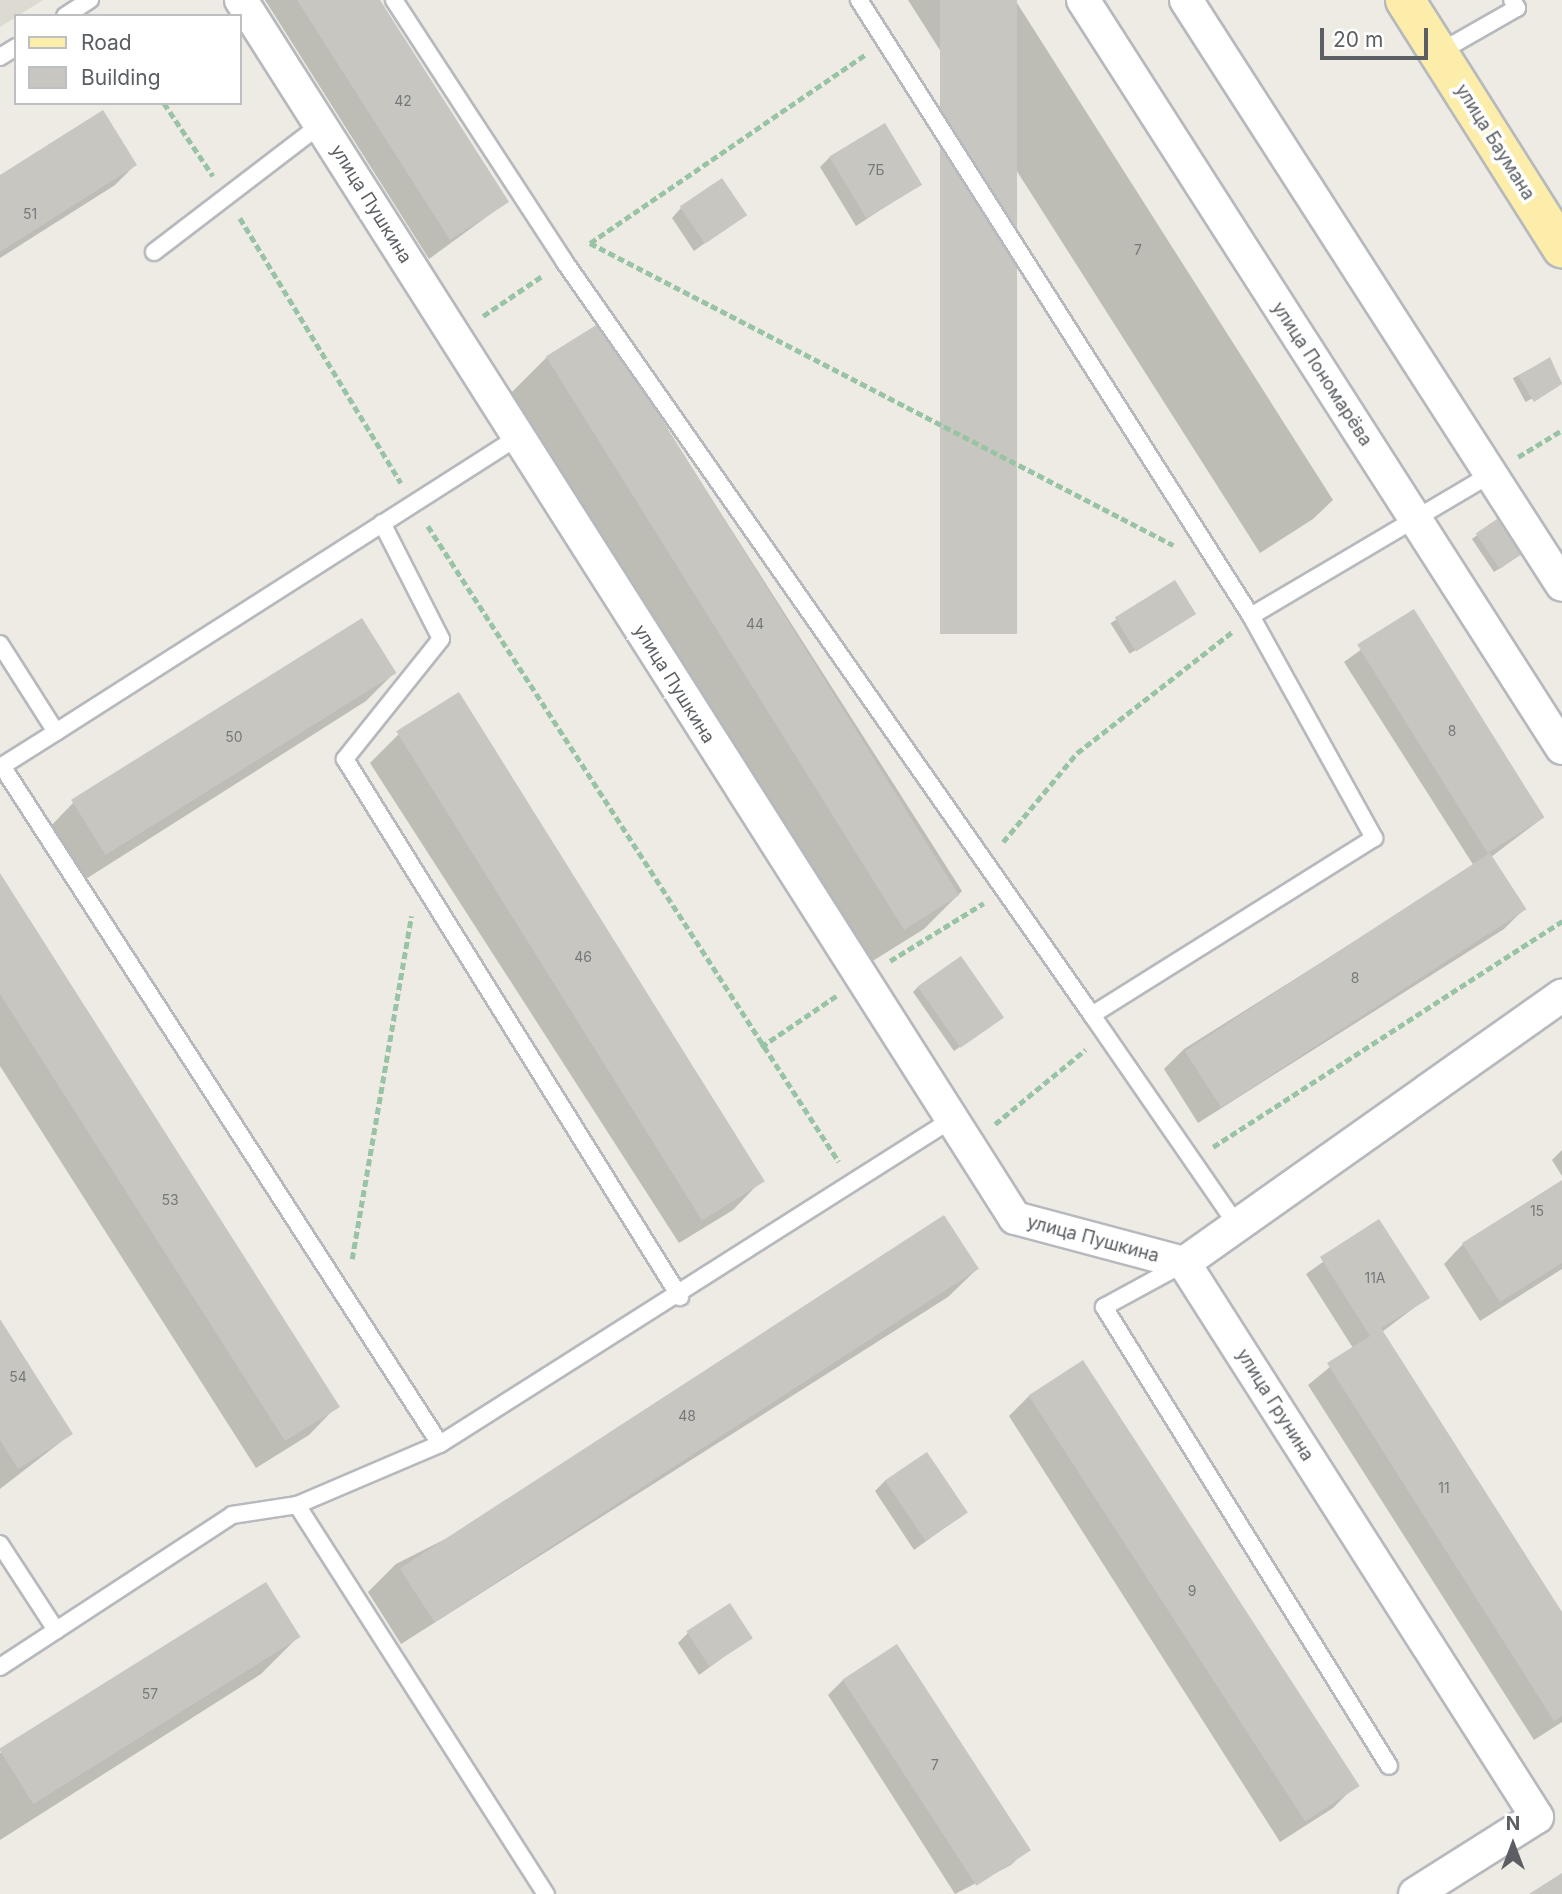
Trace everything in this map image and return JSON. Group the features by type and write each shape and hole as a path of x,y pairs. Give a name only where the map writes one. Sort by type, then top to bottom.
{"main road":[{"name":"улица Баумана","path":"1405,0 1562,248"}],"street":[{"name":"улица Пушкина","path":"241,0 949,1121 1015,1218 1184,1263"},
{"name":"улица Пономарёва","path":"1083,0 1562,748"},
{"path":"1186,0 1562,585"},
{"path":"1184,1263 1562,995"},
{"name":"улица Грунина","path":"1184,1263 1537,1817 1415,1894"}],"lane":[{"path":"68,14 90,0"},
{"path":"394,0 564,261 1009,888 1092,1016 1195,1159 1238,1227"},
{"path":"859,0 1217,568 1251,616 1374,838 1092,1016"},
{"path":"1438,53 1517,8 1512,0"},
{"path":"154,252 320,125"},
{"path":"440,1444 1,767 518,437"},
{"path":"1251,616 1417,522 1491,474"},
{"path":"382,523 440,639 345,758 680,1297"},
{"path":"0,644 56,732"},
{"path":"0,1667 232,1515 297,1505 440,1444 680,1297 949,1121"},
{"path":"1184,1263 1104,1307 1389,1766"},
{"path":"297,1505 546,1894"},
{"path":"0,1544 57,1630"}],"path":[{"path":"479,319 886,40"},
{"path":"165,105 227,197 414,503 761,1047 853,1183"},
{"path":"590,243 1217,568"},
{"path":"1491,474 1562,430"},
{"path":"761,1047 859,979 1009,888 1003,839 1077,752 1251,616"},
{"path":"346,1298 418,876"},
{"path":"1195,1159 1562,921"},
{"path":"967,1147 1105,1034"}],"shaded area":[{"path":"0,0 43,0 21,14 14,14 14,18 0,27"}],"building":[{"path":"297,0 380,0 509,202 450,240"},
{"path":"940,0 1017,0 1017,634 940,634"},
{"path":"103,110 137,165 0,252 0,175"},
{"path":"885,123 922,185 866,218 829,156"},
{"path":"722,178 747,215 705,244 680,207"},
{"path":"601,322 959,895 904,930 546,356"},
{"path":"1550,357 1562,384 1534,402 1518,376"},
{"path":"1503,515 1527,551 1500,569 1476,533"},
{"path":"1175,580 1196,614 1136,652 1115,618"},
{"path":"1414,609 1544,818 1488,853 1357,645"},
{"path":"362,618 396,673 106,855 71,800"},
{"path":"459,692 765,1181 702,1221 396,731"},
{"path":"1490,853 1526,909 1221,1107 1185,1051"},
{"path":"0,873 340,1407 285,1441 0,994"},
{"path":"961,956 1004,1017 961,1048 918,986"},
{"path":"1562,1180 1562,1263 1500,1302 1462,1243"},
{"path":"944,1215 979,1269 435,1622 400,1568"},
{"path":"1379,1219 1430,1298 1381,1328 1562,1612 1562,1716 1554,1721 1327,1363 1370,1336 1320,1257"},
{"path":"0,1319 73,1434 18,1469 0,1440"},
{"path":"1083,1360 1360,1786 1305,1821 1028,1395"},
{"path":"927,1452 968,1513 926,1541 885,1481"},
{"path":"266,1582 300,1637 33,1804 0,1748"},
{"path":"730,1603 753,1638 709,1667 686,1631"},
{"path":"897,1644 1031,1850 976,1886 842,1679"},
{"path":"1562,1873 1562,1894 1529,1894"}]}
